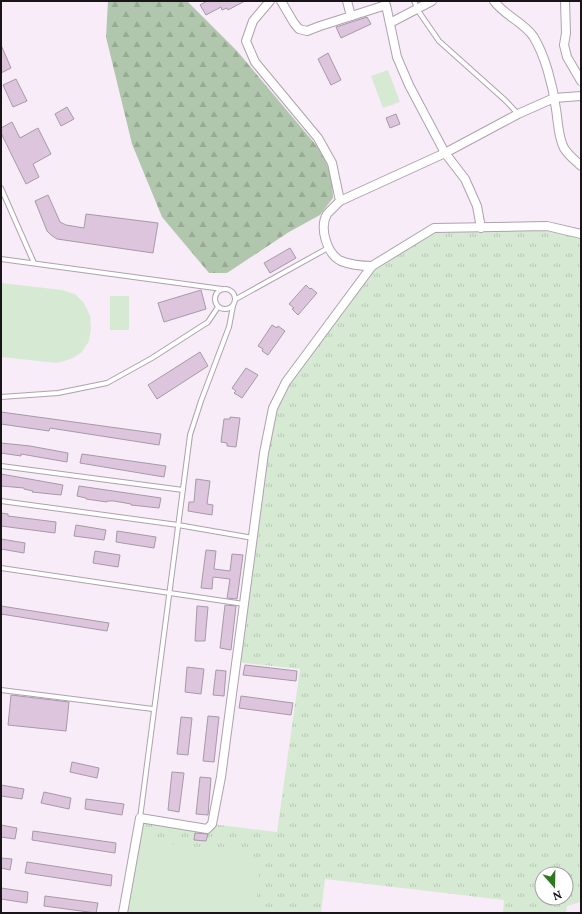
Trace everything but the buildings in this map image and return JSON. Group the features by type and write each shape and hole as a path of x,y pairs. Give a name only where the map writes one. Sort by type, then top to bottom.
{"street":[{"path":"270,1 253,21 246,42 255,62 318,138 332,163 340,201"},
{"path":"281,1 299,30 306,31 386,5 397,57 406,78 445,154 465,179 477,206 482,228"},
{"path":"347,1 351,16"},
{"path":"390,23 432,1"},
{"path":"494,1 520,23 532,36 543,58 554,98 564,148 581,166"},
{"path":"565,1 566,33 564,45 567,57 581,81"},
{"path":"372,266 356,266 340,260 328,248 323,234 326,215 340,201 445,154 518,114 554,98 581,96"},
{"path":"123,913 140,818 207,829 212,824 221,777 264,453 273,408 286,382 372,266 434,228 547,226 581,234"}],"lane":[{"path":"414,1 419,12 439,41 506,101 518,114"},
{"path":"1,188 34,263"},
{"path":"140,818 190,435 201,401 229,327 233,306 236,299 328,248"},
{"path":"1,259 228,289 234,293 236,299"},
{"path":"222,289 216,293 215,296 218,306 224,310 233,306"},
{"path":"1,398 58,393 106,383 152,358 208,322 218,306"},
{"path":"1,466 183,490"},
{"path":"1,501 178,525 253,538"},
{"path":"1,568 244,604"},
{"path":"1,690 153,710"}],"green space":[{"path":"108,1 187,1 237,51 321,151 332,176 333,198 320,215 289,232 227,273 209,273 162,217 132,144 106,37"},
{"path":"388,70 400,102 383,108 371,76"},
{"path":"547,226 581,234 581,902 574,904 574,866 534,866 534,906 567,906 566,913 503,913 504,900 325,879 321,913 123,913 140,818 207,829 212,824 277,832 300,669 236,662 273,408 372,266 434,228"},
{"path":"1,283 62,290 75,294 84,303 90,315 91,328 89,341 82,352 71,359 57,363 1,357"},
{"path":"110,296 129,296 129,330 110,330"},
{"path":"144,840 253,855 259,860 260,867 255,913 127,913 138,848 140,842"}]}
